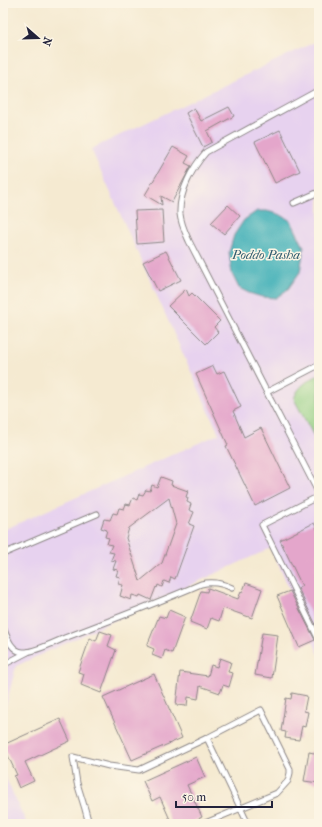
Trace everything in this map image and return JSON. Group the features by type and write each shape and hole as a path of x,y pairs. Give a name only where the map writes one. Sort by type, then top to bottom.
{"lane":[{"path":"319,90 206,152 199,159 190,175 183,194 180,215 182,225 189,241 319,495 262,525 319,640"},
{"path":"294,203 319,192"},
{"path":"267,392 319,365"},
{"path":"3,554 97,514"},
{"path":"3,665 31,651 204,584 215,582 232,588"},
{"path":"3,627 10,644 22,652 31,651"},
{"path":"89,824 86,809 77,783 73,757 109,766 139,770 207,738 261,710 290,769 288,781 277,792 202,824"},
{"path":"207,738 248,824"}],"shaded area":[{"path":"319,40 319,655 271,548 16,666 3,717 3,530 219,434 91,149"},
{"path":"3,772 27,824 3,824"}],"green space":[{"path":"319,375 319,446 294,399 295,395 304,384"}],"water":[{"name":"Poddo Pasha","path":"257,211 267,211 281,215 291,221 304,247 300,272 288,289 276,298 262,297 239,288 232,274 229,252 234,235 244,220"}],"building":[{"path":"229,107 234,116 207,131 212,142 203,147 186,113 194,108 201,121"},
{"path":"280,130 300,171 275,183 255,142"},
{"path":"173,147 189,156 185,163 191,166 172,202 161,196 162,205 145,195"},
{"path":"228,205 240,216 224,234 211,223"},
{"path":"162,210 164,242 137,244 135,211"},
{"path":"166,251 181,280 158,291 143,262"},
{"path":"186,289 189,296 192,293 220,321 214,327 218,332 206,344 168,306"},
{"path":"213,366 217,374 224,371 241,407 233,411 244,437 261,428 290,488 255,506 226,446 228,445 196,374"},
{"path":"161,477 172,481 171,485 188,491 186,497 188,498 187,502 191,504 189,510 194,512 189,524 194,526 175,579 171,577 169,583 164,581 162,587 158,585 151,600 140,595 139,597 132,595 131,600 120,596 123,585 118,584 120,577 116,576 118,570 113,569 116,561 111,560 114,553 109,552 112,545 107,544 109,538 105,537 107,530 101,528 104,519 110,520 113,513 117,514 119,508 124,509 126,504 130,505 133,498 137,500 139,494 143,495 146,490 150,491 152,485 157,487","holes":["169,498 176,524 162,563 140,581 126,538 129,528"]},
{"path":"314,523 319,533 319,631 298,588 302,586 280,540"},
{"path":"246,583 262,589 252,618 223,608 219,621 211,618 207,629 190,622 201,591 207,592 208,588 238,599"},
{"path":"290,591 315,640 299,647 277,596"},
{"path":"169,610 185,617 172,653 165,650 162,659 152,655 154,649 147,646 159,616 166,618"},
{"path":"100,631 112,635 108,646 116,650 101,693 81,685 84,674 78,672 90,638 96,641"},
{"path":"262,633 278,635 272,678 255,675"},
{"path":"220,658 231,662 228,672 233,673 229,687 223,685 220,693 200,686 198,699 188,697 187,706 176,705 180,672 208,676 211,665 217,667"},
{"path":"154,674 182,738 132,760 103,697"},
{"path":"292,693 307,696 304,711 308,712 305,727 302,726 299,740 285,738 286,732 281,731 286,698 291,699"},
{"path":"60,719 70,741 25,762 34,781 19,788 14,776 17,775 3,745"},
{"path":"309,752 319,754 319,783 304,781"},
{"path":"196,757 205,777 187,785 202,817 188,824 172,824 160,797 152,801 143,781"}]}
